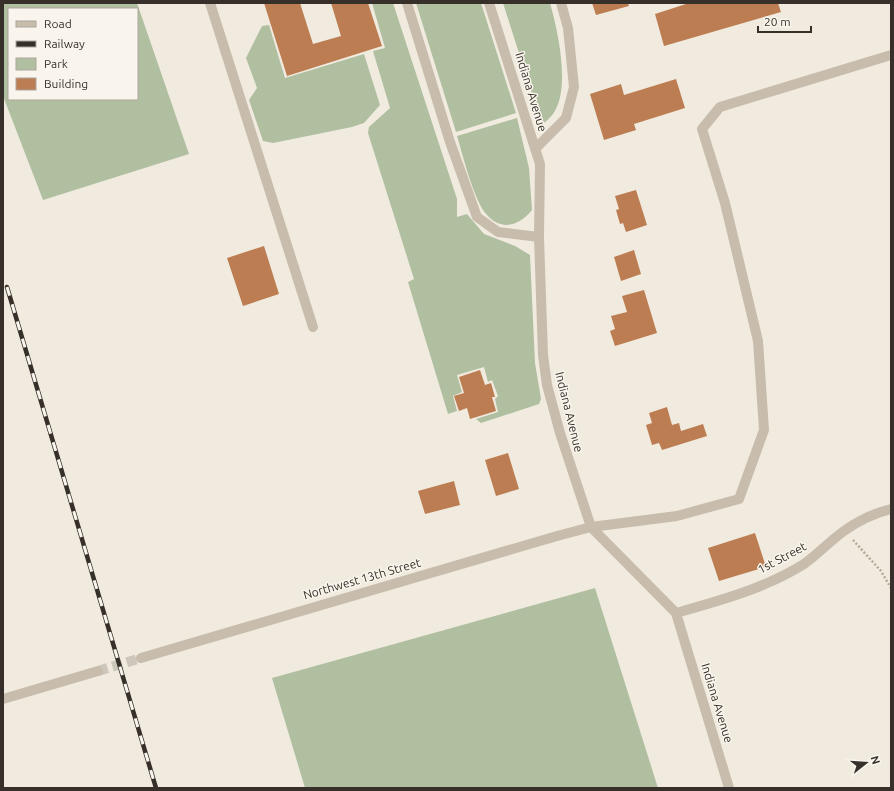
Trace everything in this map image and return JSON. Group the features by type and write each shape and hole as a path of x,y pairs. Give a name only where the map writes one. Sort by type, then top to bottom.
{"street":[{"path":"210,3 313,327"},
{"path":"407,3 450,142 477,217 498,232 539,237"},
{"name":"Indiana Avenue","path":"489,3 540,164 539,237 543,355 548,385 560,433 590,527 676,613 729,788"},
{"path":"535,149 566,118 574,87 568,28 561,3"},
{"name":"Northwest 13th Street","path":"141,658 590,527 677,516 739,499 764,430 758,341 725,203 702,129 720,107 891,55"},
{"name":"1st Street","path":"676,613 720,600 773,580 804,564 844,531 891,508"},
{"path":"3,699 98,671"}],"path":[{"path":"844,531 881,571 891,588"}],"green space":[{"path":"3,3 137,3 189,154 43,200 3,96"},
{"path":"372,3 393,3 457,199 457,217 467,214 484,234 515,246 530,255 535,363 541,399 539,404 481,423 476,419 498,412 495,399 498,396 492,380 488,382 484,367 457,375 462,392 453,396 457,411 448,414 408,282 414,279 368,133 369,127 390,108 373,51 385,48"},
{"path":"416,3 481,3 516,113 456,132"},
{"path":"503,3 550,3 559,44 562,75 558,103 553,114 542,125"},
{"path":"269,25 285,78 364,54 380,105 364,123 352,127 273,143 263,141 249,100 257,88 246,58 262,26"},
{"path":"517,118 529,168 532,210 522,220 505,225 499,224 493,220 482,208 469,178 457,136"},
{"path":"595,588 658,788 305,788 272,678"}],"building":[{"path":"264,3 300,3 313,44 341,36 331,3 368,3 382,46 287,76"},
{"path":"592,3 628,3 629,6 596,15"},
{"path":"689,3 778,3 781,12 664,46 655,14"},
{"path":"676,79 685,108 634,124 636,130 604,140 590,94 621,84 624,95"},
{"path":"636,190 647,225 626,232 623,223 620,224 616,210 619,209 615,196"},
{"path":"264,246 279,294 243,306 227,258"},
{"path":"634,250 641,274 621,281 614,257"},
{"path":"644,290 657,333 615,346 610,331 615,329 611,316 627,312 622,296"},
{"path":"480,370 485,385 491,383 495,397 492,397 496,411 470,419 467,408 459,411 454,396 464,393 459,377"},
{"path":"667,407 672,425 679,423 681,431 703,424 707,436 662,450 659,443 652,445 646,425 652,423 649,413"},
{"path":"508,453 519,489 496,496 485,460"},
{"path":"454,481 460,505 425,514 418,491"},
{"path":"755,533 766,567 719,581 708,548"}],"tunnel":[{"path":"98,671 141,658"}],"railway":[{"path":"7,287 156,788"}]}
